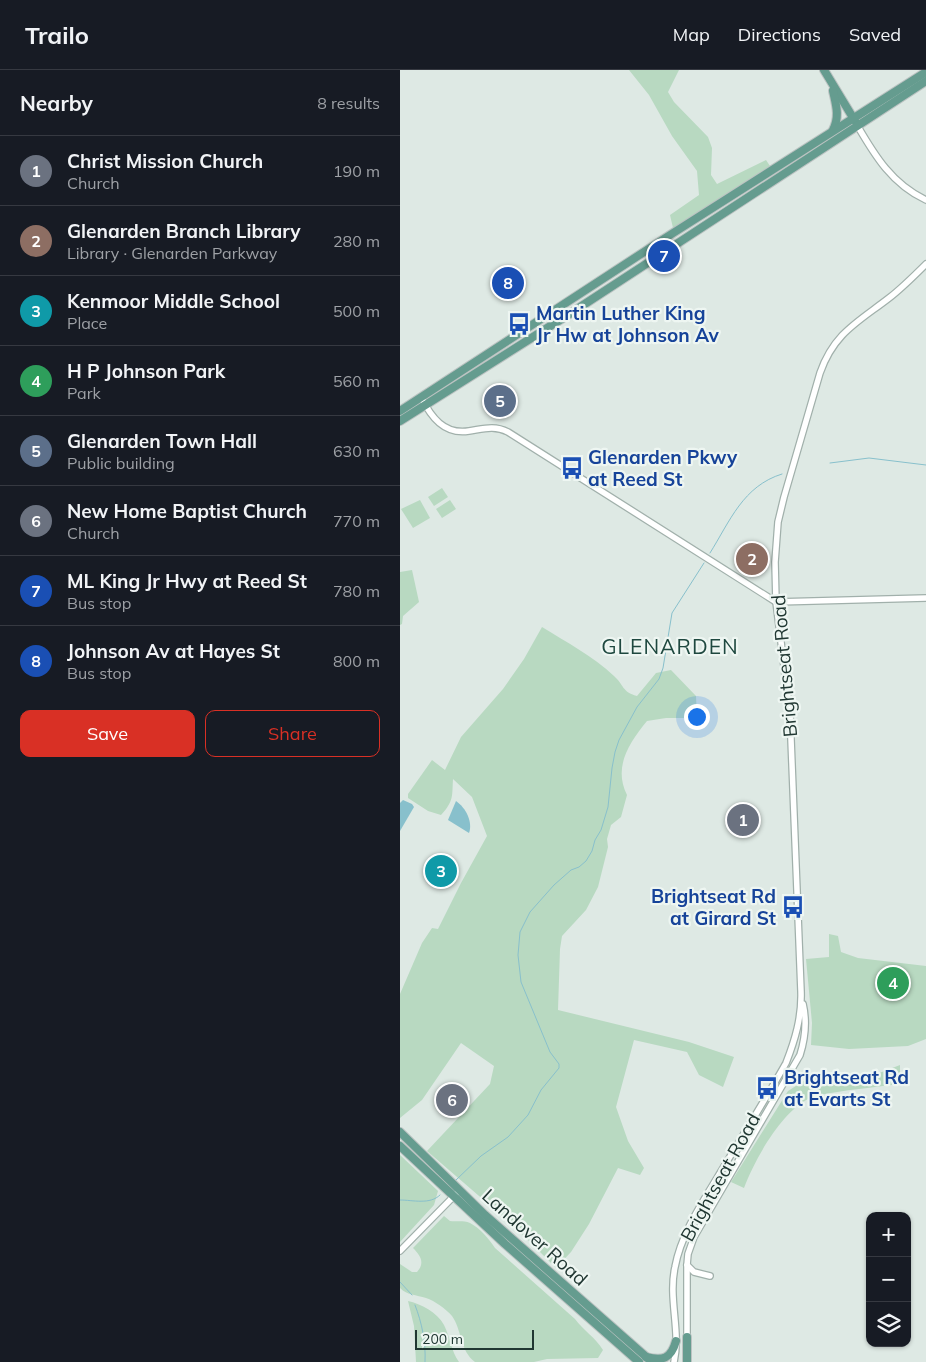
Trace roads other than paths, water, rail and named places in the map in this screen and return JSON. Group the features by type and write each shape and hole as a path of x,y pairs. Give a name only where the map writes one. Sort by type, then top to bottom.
{"main road":[{"path":"824,70 855,121"},
{"path":"400,421 776,179 926,72"},
{"path":"400,411 833,130 855,121 926,81"},
{"path":"831,83 838,112 838,119 833,130"},
{"name":"Landover Road","path":"400,1132 459,1190 649,1359"},
{"name":"Landover Road","path":"400,1146 453,1197 639,1362"},
{"path":"687,1337 687,1362"},
{"path":"649,1359 661,1359 668,1356 674,1349 676,1341"}],"street":[{"path":"855,121 888,173 908,190 926,200"},
{"name":"Brightseat Road","path":"674,1362 676,1341 673,1275 684,1238 704,1199 786,1063 797,1030 801,1000 790,714 776,602 776,552 780,512 826,358 836,341 850,326 892,296 926,264"},
{"path":"421,397 436,422 447,429 464,432 495,428 512,434 776,602 926,598"},
{"name":"Brightseat Road","path":"683,1362 687,1337 686,1294 688,1254 701,1225 800,1055 805,1026 805,1014 801,1000"},
{"path":"400,1251 459,1190"},
{"path":"687,1265 694,1272 710,1276"}],"water":[{"path":"403,800 414,807 400,831 400,803"},
{"path":"456,801 463,807 468,816 470,824 469,833 448,820"}],"waterway":[{"path":"830,463 869,458 926,465"},
{"path":"710,553 731,517 747,496 757,487 782,474"},
{"path":"456,1180 481,1156 508,1137 528,1115 541,1090 559,1068 559,1064 550,1052 521,982 518,955 520,932 530,912 554,885 571,870 579,867 586,861 592,851 608,807 612,768 619,740 637,707 659,679 663,668 672,613 704,563"},
{"path":"400,1200 426,1201 440,1195"},
{"path":"400,1282 412,1295"},
{"path":"415,1305 423,1333 425,1362"}],"place":[{"name":"ML King Jr Hwy at Reed St","path":"664,256"},
{"name":"Johnson Av at Hayes St","path":"508,283"},
{"name":"Martin Luther King Jr Hw at Johnson Av","path":"519,324"},
{"name":"Glenarden Town Hall","path":"500,401"},
{"name":"Glenarden Pkwy at Reed St","path":"572,468"},
{"name":"Glenarden Branch Library","path":"752,559"},
{"name":"Christ Mission Church","path":"743,820"},
{"name":"Kenmoor Middle School","path":"441,871"},
{"name":"Brightseat Rd at Girard St","path":"793,907"},
{"name":"H P Johnson Park","path":"893,983"},
{"name":"Brightseat Rd at Evarts St","path":"767,1088"},
{"name":"New Home Baptist Church","path":"452,1100"}],"district":[{"name":"GLENARDEN","path":"670,646"}]}
